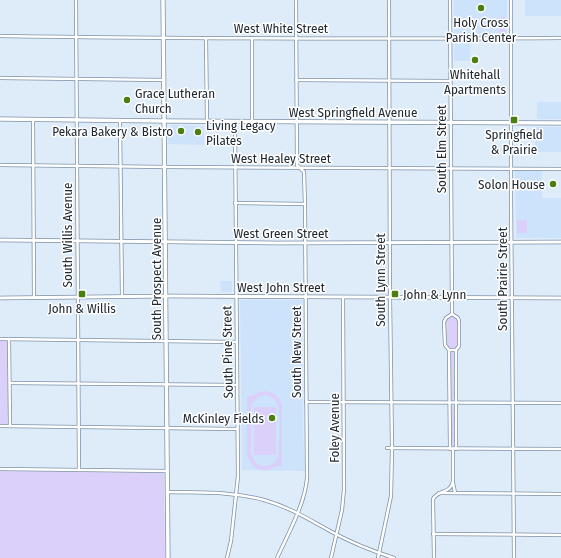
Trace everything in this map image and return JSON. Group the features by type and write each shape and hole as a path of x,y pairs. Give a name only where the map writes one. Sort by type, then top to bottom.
{"main road":[{"name":"South Prospect Avenue","path":"163,0 168,558"},
{"name":"West Springfield Avenue","path":"0,119 207,122 561,123"}],"street":[{"name":"South Willis Avenue","path":"76,0 79,470"},
{"name":"South New Street","path":"277,558 306,489 307,478 305,204 304,172 297,165 296,0"},
{"name":"South Lynn Street","path":"378,558 391,496 392,448 389,0"},
{"name":"South Elm Street","path":"450,0 452,314"},
{"name":"South Prairie Street","path":"511,0 514,558"},
{"name":"West White Street","path":"0,36 389,39 561,38"},
{"path":"206,38 207,122"},
{"path":"252,38 252,122"},
{"path":"0,78 164,80"},
{"path":"296,80 450,81"},
{"path":"33,120 34,297"},
{"path":"120,121 122,296"},
{"name":"South Pine Street","path":"227,558 231,541 238,476 235,122"},
{"name":"West Healey Street","path":"0,165 235,168 561,169"},
{"path":"235,203 305,204"},
{"name":"West Green Street","path":"0,240 236,243 561,242"},
{"name":"West John Street","path":"0,298 122,296 561,298"},
{"name":"Foley Avenue","path":"331,558 342,510 344,489 343,297"},
{"path":"453,449 456,403 456,350 459,346 459,321 458,318 452,314 446,318 444,322 445,345 448,350 454,494"},
{"path":"0,339 237,342"},
{"path":"10,339 10,426"},
{"path":"448,350 456,350"},
{"path":"10,382 237,385"},
{"path":"306,402 561,403"},
{"path":"0,426 238,429"},
{"path":"388,448 561,449"},
{"path":"0,470 167,471"},
{"path":"434,558 433,499 439,493 447,491 451,487 453,480"},
{"path":"168,492 236,494 264,500 297,512 337,534 379,553 394,558"},
{"path":"439,493 561,494"},
{"path":"433,534 561,534"}],"shaded area":[{"path":"454,0 507,0 507,34 471,34 470,61 454,61"},
{"path":"525,0 561,0 561,16 525,16"},
{"path":"499,17 506,17 506,34 499,34"},
{"path":"537,102 561,102 561,119 537,119"},
{"path":"173,125 204,126 204,145 168,144 168,130"},
{"path":"535,127 561,127 561,152 535,152"},
{"path":"515,171 542,171 542,198 561,198 561,238 516,238"},
{"path":"517,220 527,220 527,233 517,233"},
{"path":"220,281 232,281 232,292 221,292"},
{"path":"240,300 302,300 303,431 305,471 242,470"},
{"path":"452,316 458,320 458,345 455,349 449,349 446,344 445,320"},
{"path":"0,340 8,340 9,425 0,425"},
{"path":"452,351 455,353 455,398 453,400 451,399 450,353"},
{"path":"264,391 274,394 279,398 282,407 282,466 277,466 270,470 260,470 254,466 247,454 247,396","holes":["265,395 275,400 279,410 279,441 277,459 270,465 263,466 257,463 251,453 251,407 254,400"]},
{"path":"451,406 455,407 455,445 453,446 451,445"},
{"path":"254,407 276,407 276,455 254,455"},
{"path":"0,471 164,474 165,558 0,558"}],"place":[{"name":"Holy Cross Parish Center","path":"481,8"},
{"name":"Whitehall Apartments","path":"475,60"},
{"name":"Grace Lutheran Church","path":"127,100"},
{"name":"Springfield & Prairie","path":"514,120"},
{"name":"Pekara Bakery & Bistro","path":"181,131"},
{"name":"Living Legacy Pilates","path":"198,132"},
{"name":"Solon House","path":"553,184"},
{"name":"John & Willis","path":"82,294"},
{"name":"John & Lynn","path":"395,294"},
{"name":"McKinley Fields","path":"272,418"}]}
